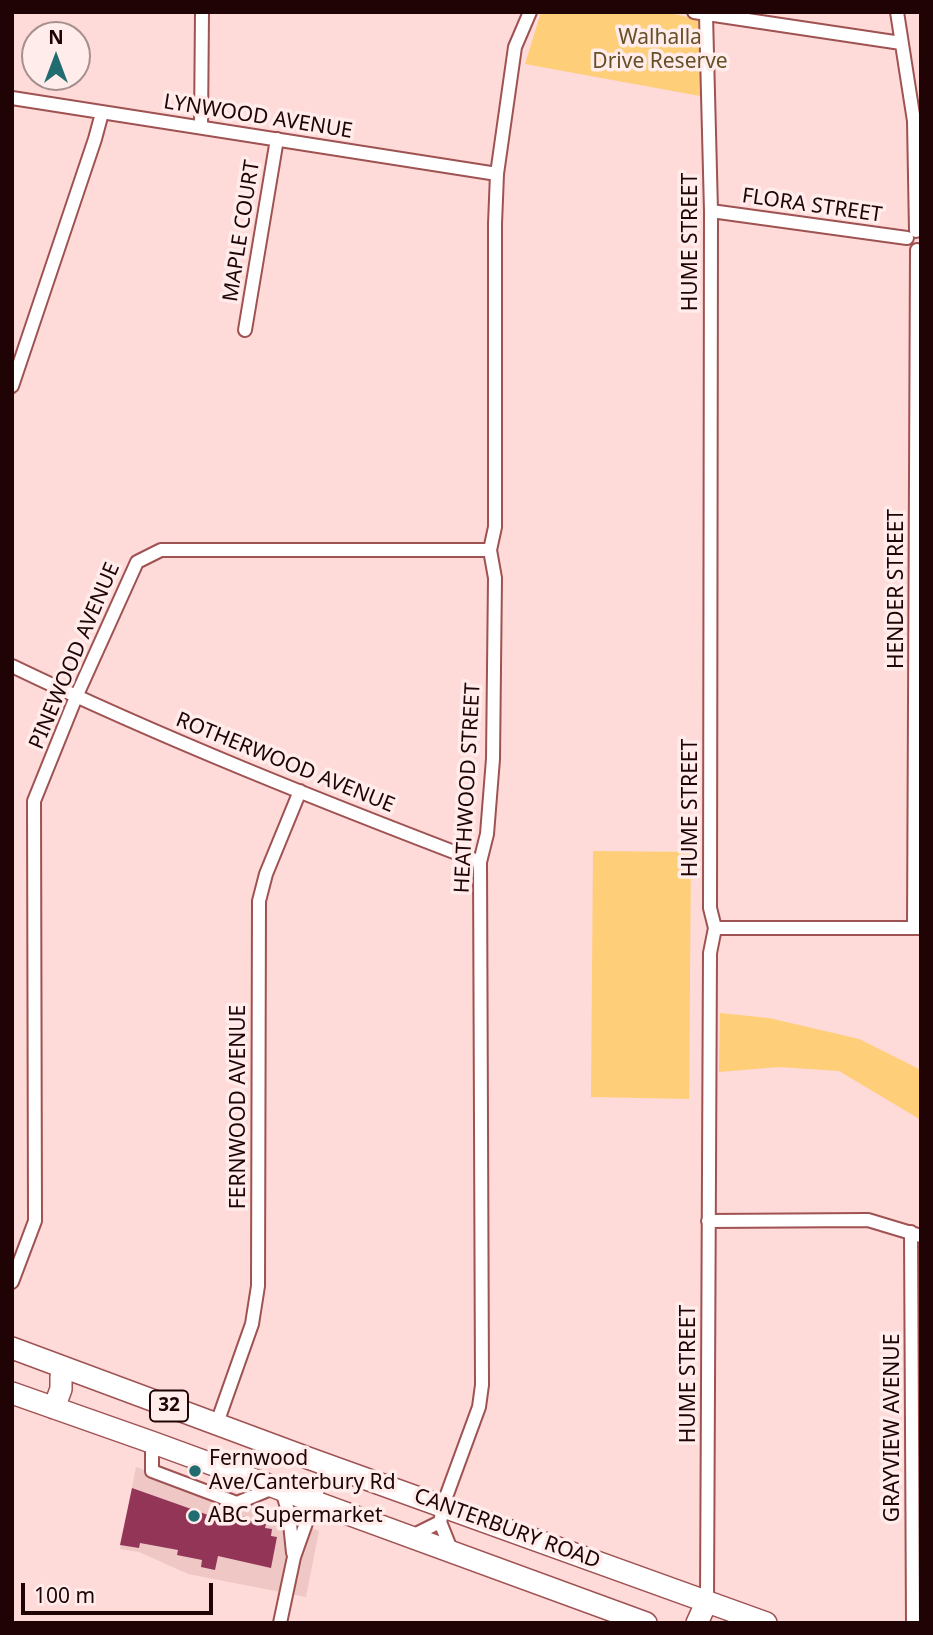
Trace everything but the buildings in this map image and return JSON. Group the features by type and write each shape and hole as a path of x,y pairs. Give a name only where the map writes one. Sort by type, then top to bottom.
{"main road":[{"name":"CANTERBURY ROAD","path":"12,1348 327,1464 442,1514 766,1623"},
{"path":"54,1408 65,1368"},
{"name":"CANTERBURY ROAD","path":"12,1393 452,1552 611,1616 646,1623"},
{"path":"697,1623 707,1601"}],"street":[{"path":"201,127 202,12"},
{"name":"HEATHWOOD STREET","path":"442,1514 479,1407 482,1385 480,862 486,834 493,759 495,578 491,550 495,527 495,224 497,174 516,47 530,12"},
{"path":"897,12 914,121 915,233 909,247 919,250"},
{"path":"700,13 901,43"},
{"name":"HUME STREET","path":"700,13 711,211 710,908 715,928 710,953 707,1601"},
{"name":"LYNWOOD AVENUE","path":"12,98 497,174"},
{"path":"12,386 102,113"},
{"name":"MAPLE COURT","path":"245,330 277,139"},
{"name":"FLORA STREET","path":"711,211 915,233"},
{"name":"HENDER STREET","path":"917,928 919,250"},
{"name":"PINEWOOD AVENUE","path":"12,1282 34,1221 34,801 76,697 137,562 161,550 491,550"},
{"name":"ROTHERWOOD AVENUE","path":"12,666 76,697 300,792 480,862"},
{"name":"FERNWOOD AVENUE","path":"217,1423 252,1324 258,1286 259,901 266,874 300,792"},
{"path":"715,928 917,928"},
{"path":"708,1221 869,1220 916,1234"},
{"name":"GRAYVIEW AVENUE","path":"913,1623 916,1234"},
{"path":"280,1623 294,1557 327,1464"},
{"path":"278,1489 289,1514 294,1557"},
{"path":"410,1537 442,1514 452,1552"}],"shaded area":[{"path":"136,1467 319,1531 306,1597 188,1574 139,1552 120,1549"}],"green space":[{"name":"Walhalla Drive Reserve","path":"541,12 666,12 700,20 700,96 525,64"},
{"path":"593,851 691,852 689,1099 591,1097"},
{"path":"720,1013 769,1018 859,1039 921,1070 921,1120 839,1071 779,1067 719,1072"}],"place":[{"name":"Fernwood Ave/Canterbury Rd","path":"195,1471"},
{"name":"ABC Supermarket","path":"194,1516"}]}
